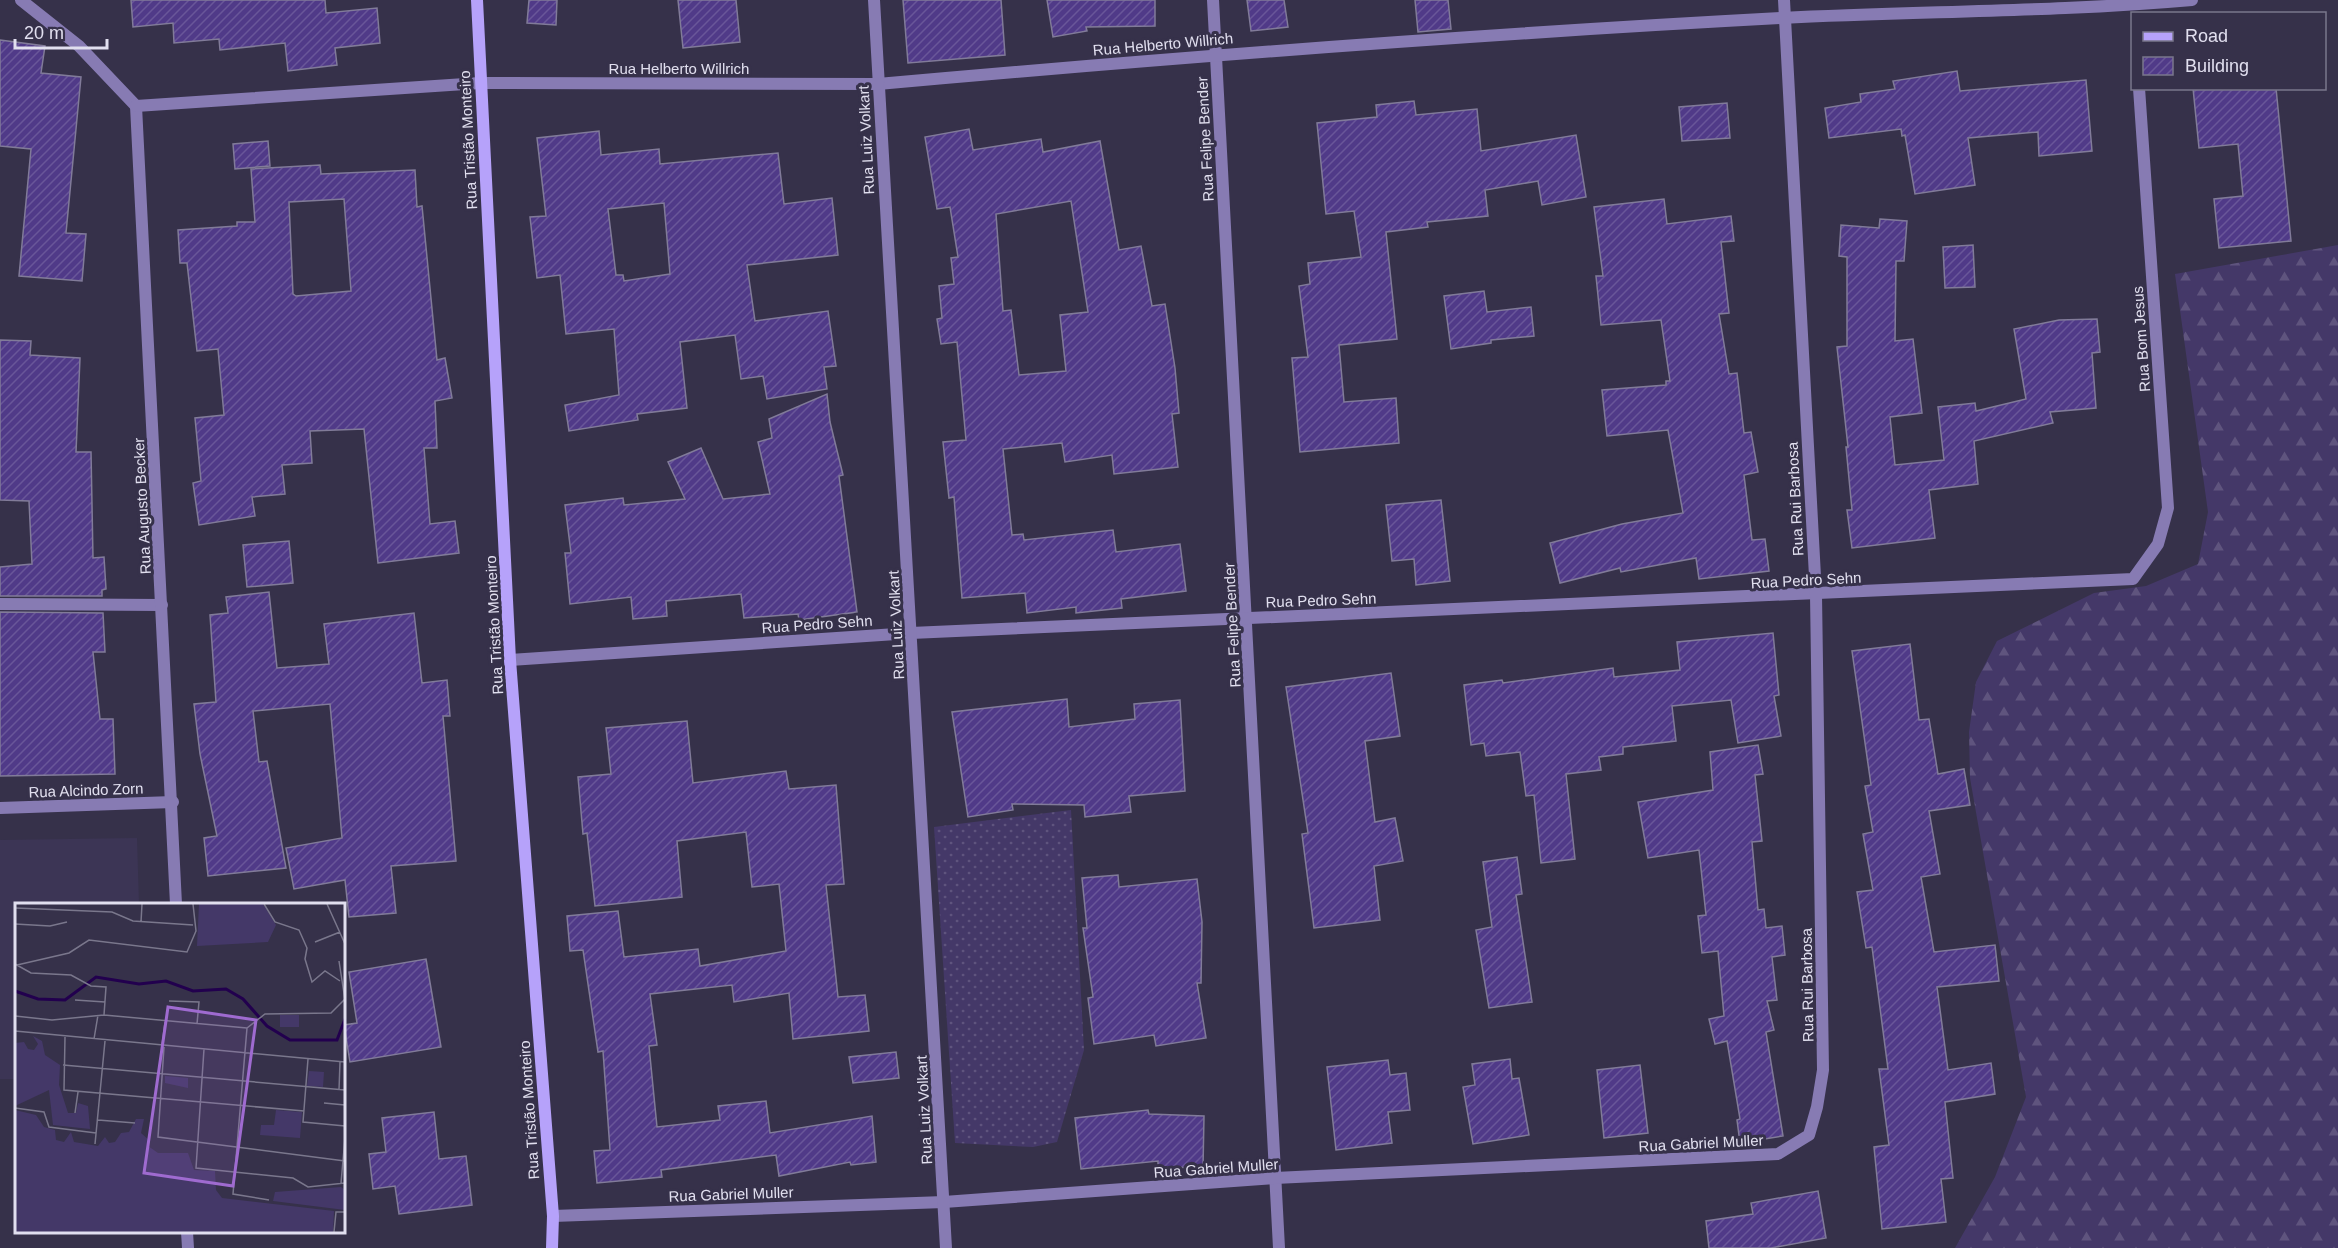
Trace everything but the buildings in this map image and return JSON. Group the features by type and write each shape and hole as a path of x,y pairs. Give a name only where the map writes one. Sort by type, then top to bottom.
{"main road":[{"name":"Rua Tristão Monteiro","path":"477,0 510,660 553,1216 552,1248"}],"street":[{"path":"21,0 79,46 136,106"},
{"name":"Rua Luiz Volkart","path":"874,0 946,1248"},
{"name":"Rua Felipe Bender","path":"1213,0 1279,1248"},
{"name":"Rua Rui Barbosa","path":"1784,0 1816,595 1823,1070"},
{"name":"Rua Helberto Willrich","path":"136,106 480,83 878,84 1216,54 1784,18 2133,6 2192,0"},
{"name":"Rua Bom Jesus","path":"2133,579 2158,544 2168,508 2139,90"},
{"name":"Rua Augusto Becker","path":"136,106 173,802 176,903"},
{"name":"Rua Pedro Sehn","path":"510,660 911,633 1816,595 2133,579"},
{"path":"0,604 162,606"},
{"name":"Rua Alcindo Zorn","path":"0,808 173,802"},
{"name":"Rua Gabriel Muller","path":"553,1216 944,1202 1275,1178 1778,1154 1809,1135 1817,1107 1823,1070"},
{"path":"187,1233 188,1248"}],"shaded area":[{"path":"137,838 139,903 15,903 15,1079 0,1079 0,840"}],"green space":[{"path":"2338,245 2338,1248 1955,1248 1995,1177 2026,1097 1970,778 1969,732 1976,682 1997,641 2094,593 2146,586 2198,564 2208,512 2175,274"},
{"path":"1071,810 1084,1050 1057,1142 1033,1147 955,1143 934,827"}]}
